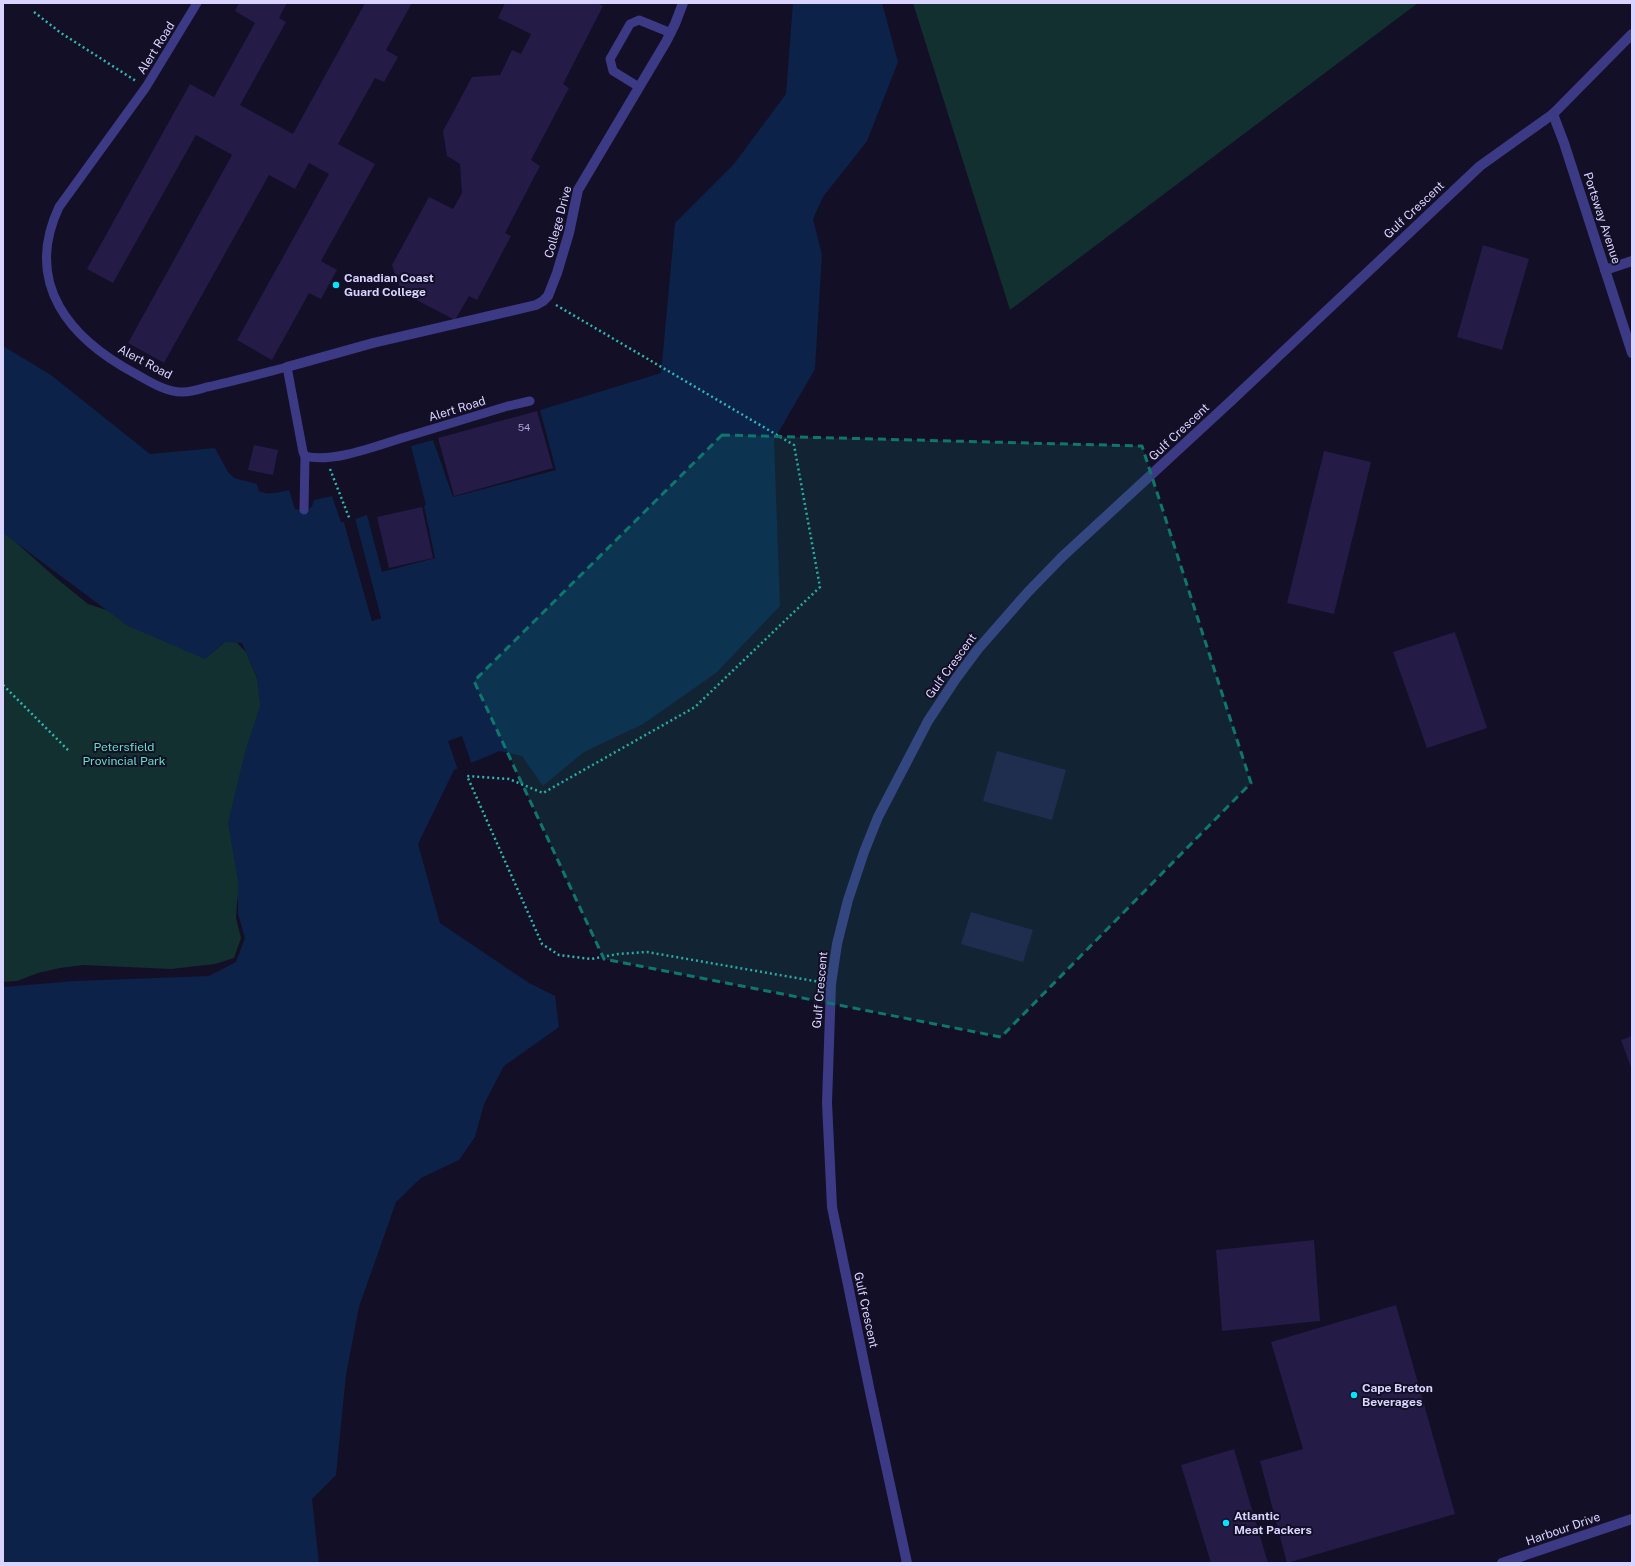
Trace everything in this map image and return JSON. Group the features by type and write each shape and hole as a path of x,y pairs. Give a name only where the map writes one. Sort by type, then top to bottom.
{"street":[{"name":"College Drive","path":"546,299 566,246 578,190 671,33 683,3"},
{"name":"Gulf Crescent","path":"907,1563 832,1208 827,1103 831,984 837,944 848,900 864,852 878,817 928,721 978,649 1028,592 1062,557 1231,401 1480,166 1553,114 1632,34"},
{"name":"Portsway Avenue","path":"1553,114 1564,143 1632,353"},
{"path":"1605,270 1632,261"},
{"path":"287,367 373,343 536,305 546,299"},
{"name":"Harbour Drive","path":"1502,1563 1632,1519"}],"lane":[{"name":"Alert Road","path":"197,3 146,87 59,208 52,222 48,237 46,264 48,280 58,306 76,330 106,355 132,372 170,390 183,392 230,382 287,367"},
{"path":"639,87 613,71 610,59 630,24 639,20 671,33"},
{"path":"287,367 305,456 304,510"},
{"name":"Alert Road","path":"305,456 325,457 360,451 508,406 530,401"}],"path":[{"path":"34,12 61,33 146,87"},
{"path":"546,299 794,445 820,587 695,707 543,793 509,779 467,776 542,944 559,955 591,959 618,954 647,952 831,984"},
{"path":"325,457 350,520"},
{"path":"3,684 68,750"}],"highlighted area":[{"path":"722,435 1142,446 1251,783 1001,1037 604,959 474,681"}],"green space":[{"path":"913,3 1418,3 1010,310"},
{"name":"Petersfield Provincial Park","path":"3,531 88,604 137,620 207,657 225,642 236,642 246,652 264,695 237,903 236,918 241,938 234,958 215,964 171,969 83,965 38,973 17,981 3,982"}],"water":[{"path":"793,3 882,3 898,62 867,141 823,197 813,219 822,255 815,369 774,440 780,606 716,673 643,724 584,752 543,786 522,756 500,751 454,770 418,844 440,923 529,983 555,996 559,1027 504,1066 484,1104 475,1137 459,1160 421,1178 396,1202 359,1307 346,1375 336,1475 312,1499 319,1563 3,1563 3,987 75,981 209,976 236,962 245,938 238,914 238,881 228,823 245,752 260,706 257,678 242,643 225,642 205,659 128,626 3,533 3,346 51,375 150,454 215,448 228,472 234,478 257,484 259,491 266,493 289,490 295,509 299,510 308,510 312,506 314,500 332,496 341,522 344,522 372,621 381,618 355,519 367,515 382,572 435,558 424,506 426,505 411,446 433,440 453,497 556,470 540,410 661,373 675,223 734,164 786,94"}],"pier":[{"path":"355,519 381,618 372,621 344,522 346,521 373,618 379,617 353,520"},
{"path":"462,736 472,765 458,770 448,741"}],"building":[{"path":"239,3 287,3 279,18 286,22 240,105 293,134 365,3 412,3 386,50 398,57 384,82 375,78 338,144 375,164 321,261 337,270 321,299 309,293 272,360 237,340 329,174 309,163 295,189 269,175 164,363 128,343 232,155 196,135 113,283 87,269 190,84 214,97 255,23 235,11"},
{"path":"505,3 597,3 603,6 563,84 569,88 531,160 540,166 505,233 511,236 477,300 469,296 455,320 401,292 392,265 429,197 453,209 462,193 460,164 447,156 443,131 472,77 500,75 512,50 521,54 531,34 498,18"},
{"path":"1483,245 1529,259 1502,350 1457,337"},
{"path":"537,411 553,468 454,496 438,438"},
{"path":"254,445 278,450 273,475 248,470"},
{"path":"1324,451 1371,462 1334,614 1287,603"},
{"path":"422,507 433,558 389,568 377,517"},
{"path":"1455,632 1487,728 1427,748 1393,652"},
{"path":"997,751 1066,770 1052,820 983,801"},
{"path":"971,912 1033,930 1023,962 961,944"},
{"path":"1632,1036 1632,1070 1621,1040"},
{"path":"1314,1240 1320,1321 1222,1331 1216,1250"},
{"name":"Cape Breton Beverages","path":"1396,1305 1455,1514 1287,1563 1260,1461 1303,1449 1271,1342"},
{"path":"1234,1449 1268,1563 1211,1563 1181,1465"}],"place":[{"name":"Canadian Coast Guard College","path":"336,285"},
{"name":"Cape Breton Beverages","path":"1354,1395"},
{"name":"Atlantic Meat Packers","path":"1226,1523"}]}
